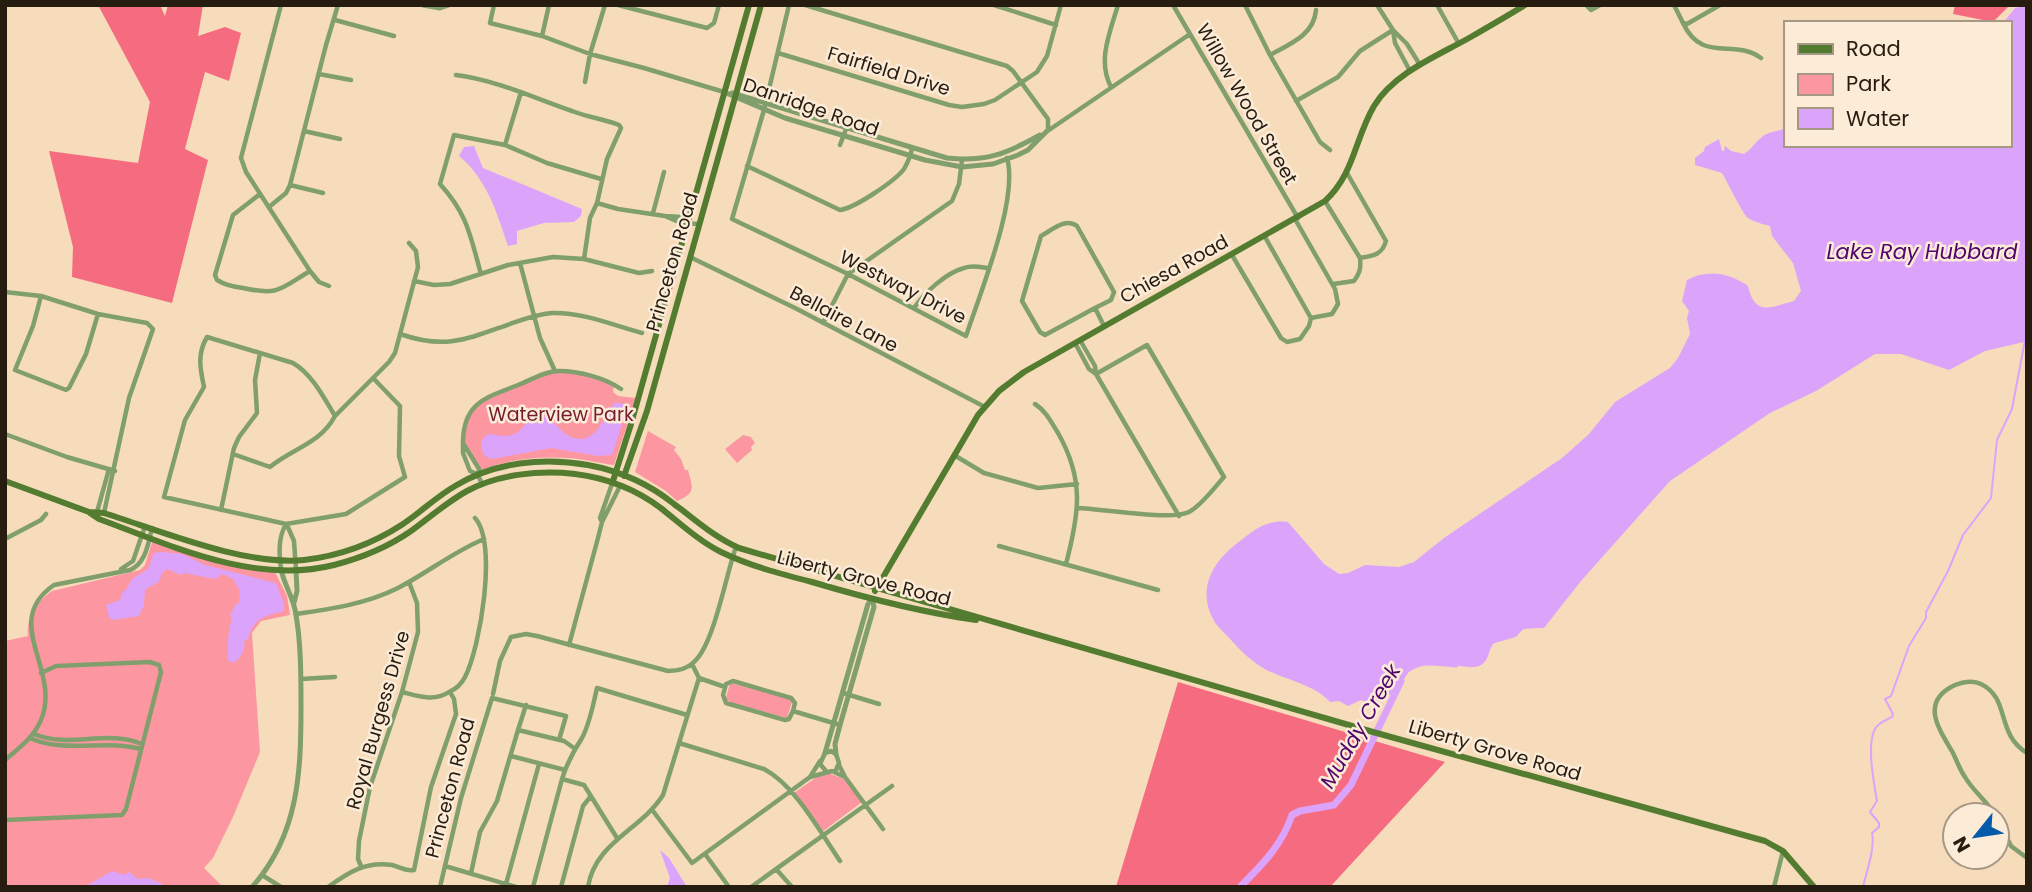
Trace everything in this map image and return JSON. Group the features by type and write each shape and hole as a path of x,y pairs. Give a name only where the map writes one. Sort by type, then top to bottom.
{"main road":[{"name":"Princeton Road","path":"613,481 749,5"},
{"name":"Princeton Road","path":"621,485 647,411 761,5"},
{"name":"Chiesa Road","path":"872,599 875,589 985,407 1013,380 1325,201 1341,184 1374,107 1386,90 1410,72 1524,6"},
{"path":"710,145 721,148"},
{"path":"656,337 667,338"},
{"name":"Liberty Grove Road","path":"89,512 101,513 236,554 296,560 334,554 367,543 403,524 454,486 505,466 543,462 575,463 617,471 657,492 706,531 736,547 1398,739 1753,837 1783,851 1814,887"},
{"name":"Liberty Grove Road","path":"5,481 89,512 99,519 146,537 226,564 296,570 331,566 378,549 409,532 456,497 482,484 526,474 558,472 613,481 661,508 698,539 732,557 764,569 912,610 990,622"}],"street":[{"path":"281,5 241,158 246,172 310,271 319,282 328,286"},
{"path":"269,207 276,204 290,185 338,5"},
{"path":"424,5 439,8 449,5"},
{"path":"494,5 490,23 542,36 590,54 724,92"},
{"path":"542,36 549,5"},
{"path":"584,82 605,5"},
{"path":"618,5 707,28 714,23 719,5"},
{"path":"789,5 764,110 747,166 840,210 853,206 899,174 911,156 912,148"},
{"path":"805,5 1001,64 1013,71 1048,119 1048,130"},
{"path":"994,5 1056,25"},
{"name":"Fairfield Drive","path":"778,53 962,107 984,104 1022,83 1042,66 1061,5"},
{"path":"1111,88 1105,69 1105,49 1118,5"},
{"name":"Willow Wood Street","path":"1173,5 1332,284"},
{"path":"1245,5 1296,102 1320,142 1330,150"},
{"path":"1377,5 1420,66"},
{"path":"1437,5 1459,44"},
{"path":"1586,5 1591,10 1600,5"},
{"path":"1674,5 1691,37 1704,46 1749,52 1761,58"},
{"path":"1683,23 1695,22 1720,5"},
{"path":"1270,55 1301,39 1315,21 1316,10"},
{"path":"335,20 394,36"},
{"path":"1296,102 1338,77 1360,51 1393,30"},
{"path":"1393,30 1395,43 1410,72"},
{"name":"Danridge Road","path":"724,92 764,102 911,156 962,167 986,166 1048,130 1190,34"},
{"path":"319,74 351,80"},
{"path":"456,75 469,76 521,92 582,115 617,124 621,128 612,145 601,179 597,203 590,218 584,259"},
{"path":"505,145 521,92"},
{"name":"Danridge Road","path":"736,96 764,110 947,158 962,160 1006,156"},
{"path":"304,131 340,139"},
{"path":"840,145 845,133"},
{"path":"481,274 466,219 455,200 440,184 454,135 505,145 547,163 601,179"},
{"name":"Westway Drive","path":"747,166 732,219 848,274 966,336 1006,209 1010,183 1006,156"},
{"path":"823,323 848,274 951,201 959,184 962,160"},
{"path":"653,213 664,172"},
{"path":"1347,173 1386,241 1384,248 1373,256 1360,258"},
{"path":"290,185 323,194"},
{"path":"260,194 233,215 215,275 216,280 231,286 267,293 282,288 310,271"},
{"path":"1311,318 1332,314 1338,304 1332,284 1354,282 1360,274 1360,258 1325,201"},
{"path":"597,203 618,209 681,217 688,222 699,224"},
{"path":"1068,222 1077,226 1114,292 1111,300 1095,309 1045,335 1040,332 1022,301 1041,236 1068,222"},
{"path":"1233,255 1281,338 1287,342 1300,339 1310,326 1311,318 1265,237"},
{"path":"233,454 271,467 317,439 335,416 395,353 414,281 417,258 414,246 410,243"},
{"path":"414,281 441,285 520,263 553,257 584,259 639,274 652,271"},
{"name":"Bellaire Lane","path":"690,257 985,407"},
{"path":"520,263 540,338 555,371"},
{"path":"914,308 925,293 958,270 973,266 988,268"},
{"path":"5,292 41,296 99,314 147,323 153,329 130,398 101,513"},
{"path":"41,296 16,370 58,388 69,388 86,354 99,314"},
{"path":"1095,309 1104,326"},
{"path":"400,334 435,344 459,341 534,315 551,313 583,316 642,333"},
{"path":"335,416 309,375 301,368 207,337 201,348 199,368 204,387 185,420 164,497 286,524 346,514 405,477 399,456 400,406 373,378"},
{"path":"1077,342 1094,366 1096,374 1178,516"},
{"path":"1078,508 1178,516 1192,510 1224,477 1147,345 1096,374"},
{"path":"221,510 239,437 257,413 255,380 260,353"},
{"path":"482,484 478,475 479,468 463,443 466,419 477,404 493,394 555,371 606,381 621,390"},
{"path":"1035,404 1045,411 1068,450 1077,484 1078,508 1066,564"},
{"path":"5,434 66,457 112,470"},
{"path":"954,456 984,473 1038,488 1077,484"},
{"name":"Princeton Road","path":"602,522 600,518 613,481"},
{"name":"Princeton Road","path":"440,887 461,798 493,696 505,646 511,637 526,634 569,645 602,522 621,485"},
{"path":"5,538 41,520 46,514"},
{"path":"402,692 432,698 450,692 465,677 482,622 486,576 484,539 480,524 475,518"},
{"path":"286,524 294,541 296,560 297,591 294,603"},
{"path":"252,887 262,875 286,831 301,767 301,679 296,614 280,559 280,540 286,524"},
{"path":"26,615 37,596 54,585 130,570 139,565 149,527"},
{"path":"117,571 133,561 146,537"},
{"path":"296,614 360,603 409,582 484,539"},
{"path":"999,546 1158,590"},
{"path":"569,645 668,671 680,670 692,664 702,653 709,636 736,547"},
{"path":"133,561 139,565"},
{"name":"Royal Burgess Drive","path":"361,866 358,859 359,841 370,787 402,692 418,632 417,603 409,582"},
{"path":"653,811 692,863 810,776 825,753 837,724 872,615 872,599"},
{"path":"5,760 32,736 42,719 46,701 41,673 26,646"},
{"path":"5,820 116,817 122,814 126,809 161,672 159,665 150,662 56,666 41,673"},
{"path":"692,664 699,678 725,687"},
{"path":"301,679 335,677"},
{"path":"589,887 595,865 617,838 653,811 663,795 699,678"},
{"path":"729,681 733,681 791,698 794,703 793,711 789,719 785,720 726,703 723,700 725,687 729,681"},
{"path":"1983,801 1965,779 1934,719 1937,701 1947,689 1962,682 1979,683 1991,691 2001,706 2007,733 2017,747 2027,753"},
{"path":"533,887 562,779 591,716 597,688 687,715"},
{"path":"328,887 361,866 391,865 408,871 414,870 431,787 456,714 450,692"},
{"path":"846,694 880,704"},
{"path":"493,696 566,716 559,740"},
{"path":"471,873 480,832 494,811 526,705"},
{"path":"793,711 837,724"},
{"path":"837,724 835,744 839,764 883,829"},
{"path":"518,730 559,740 574,748"},
{"path":"32,736 89,742 113,737 142,746"},
{"path":"679,744 764,769 775,775 791,792 840,860"},
{"path":"825,753 831,751 836,754"},
{"path":"511,756 565,771"},
{"path":"820,761 826,771"},
{"path":"506,884 539,764"},
{"path":"833,771 839,764"},
{"path":"810,776 826,771 845,776"},
{"path":"562,779 584,786 617,838"},
{"path":"751,887 892,786"},
{"path":"561,887 583,806 592,796"},
{"path":"2011,846 2025,858"},
{"path":"1774,887 1783,851"},
{"path":"705,853 729,887"},
{"path":"445,866 516,887"},
{"path":"776,869 792,887"},
{"path":"262,875 281,887"}],"green space":[{"name":"Waterview Park","path":"570,371 614,385 613,392 618,396 636,398 614,465 577,459 532,458 481,470 463,443 464,426 477,404 545,374"},
{"path":"648,431 676,447 674,450 685,470 688,470 692,489 677,501 635,472"},
{"path":"743,435 751,437 755,443 751,447 752,450 737,463 725,449"},
{"path":"152,542 275,572 287,596 290,615 261,621 252,633 260,752 233,817 213,858 204,868 223,887 5,887 5,641 28,636 29,622 34,610 52,591 140,570 145,565"},
{"path":"730,683 793,699 787,718 725,701"},
{"path":"828,773 844,779 862,802 822,832 794,793 821,774"}],"shaded area":[{"path":"98,5 160,5 165,16 168,5 203,5 198,36 225,27 241,33 229,81 205,72 185,149 208,160 172,303 72,277 73,247 49,151 138,163 150,102"},
{"path":"1955,5 2010,5 1994,21 1953,14"},
{"path":"1178,682 1445,762 1330,887 1116,887"}],"water":[{"name":"Lake Ray Hubbard","path":"2027,5 2027,345 2024,342 1985,351 1949,370 1901,354 1875,354 1816,391 1770,413 1670,481 1581,581 1544,628 1524,629 1504,635 1493,644 1487,659 1479,666 1464,667 1432,659 1420,661 1395,691 1372,705 1361,700 1348,706 1339,701 1330,702 1315,690 1263,668 1246,655 1217,625 1208,607 1207,585 1211,575 1231,548 1262,526 1288,522 1324,564 1339,574 1365,565 1399,567 1414,562 1444,538 1562,458 1589,434 1615,402 1670,368 1678,358 1690,334 1687,318 1689,311 1682,301 1687,280 1703,274 1726,275 1748,286 1751,296 1760,306 1771,307 1794,301 1801,291 1793,263 1772,236 1770,226 1746,216 1722,173 1695,165 1695,158 1705,147 1719,139 1722,151 1725,146 1731,151 1744,154 1765,135 1784,128 1784,147 2011,147 2011,21 2005,21 2015,8"},
{"path":"474,146 483,168 582,209 581,216 574,222 544,223 517,231 517,244 508,246 484,186 459,156 464,147"},
{"path":"616,402 623,404 626,409 612,455 598,456 551,448 492,459 485,456 481,448 481,441 488,434 506,436 515,433 538,414 551,420 569,436 584,439 600,427 607,412"},
{"path":"154,553 182,554 205,565 276,583 284,611 266,616 253,626 248,639 244,641 242,653 233,663 228,660 230,616 235,605 239,603 240,591 233,579 223,574 215,579 184,573 181,575 167,569 158,582 145,590 144,605 139,616 113,620 109,618 106,605 120,600 132,579 148,569"},
{"path":"660,850 669,858 687,887 667,887 670,878"},
{"path":"112,871 124,875 129,872 138,879 148,878 161,883 163,887 84,887"}],"waterway":[{"path":"1863,887 1872,853 1872,833 1879,827 1870,812 1877,801 1871,756 1874,731 1879,724 1892,717 1885,699 1891,696 1909,646 1926,618 1926,612 1963,535 1991,498 1997,440 2012,409 2025,340"},
{"name":"Muddy Creek","path":"1493,640 1514,634 1524,623"},
{"name":"Muddy Creek","path":"1409,668 1425,662 1455,664"},
{"name":"Muddy Creek","path":"1240,887 1277,845 1292,815 1334,805 1351,785 1401,681"}]}
